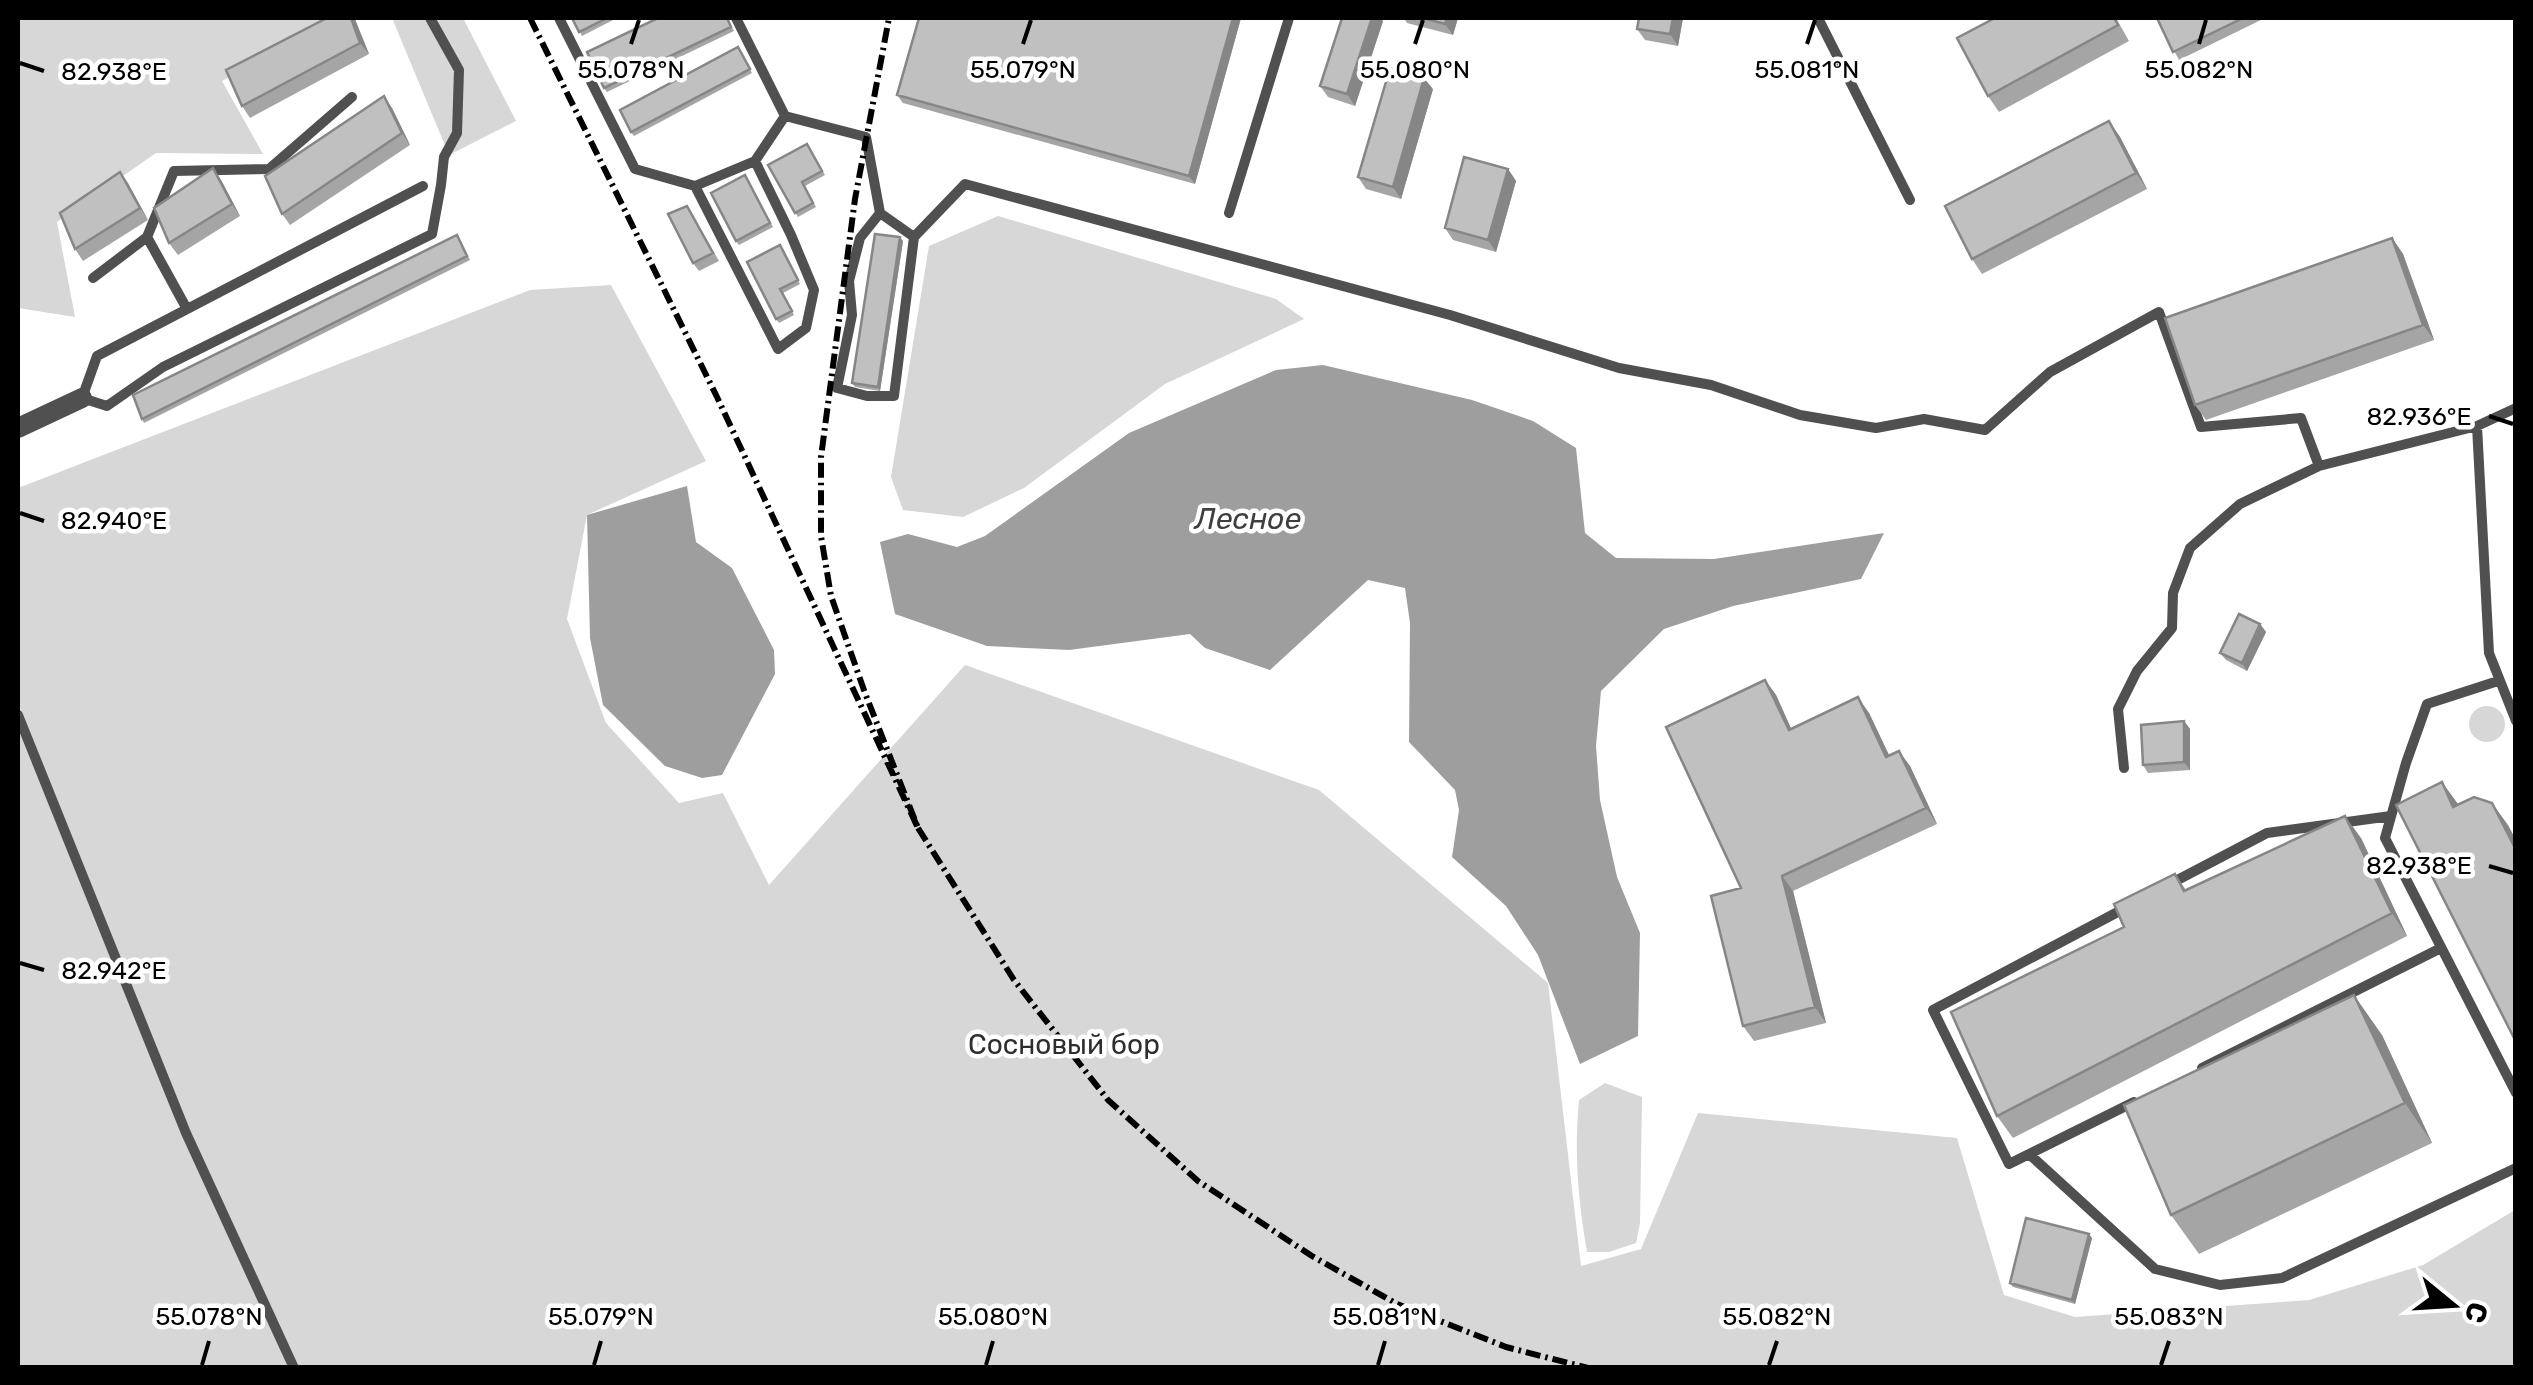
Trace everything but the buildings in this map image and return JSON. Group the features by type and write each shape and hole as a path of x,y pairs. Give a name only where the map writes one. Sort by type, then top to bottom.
{"street":[{"path":"18,428 82,398"}],"lane":[{"path":"423,186 97,356 82,398 108,406 163,367 432,234 444,156 457,133 459,70 430,18"},
{"path":"560,18 635,170 695,186 755,161 785,116"},
{"path":"736,18 785,116 866,137 880,213 914,237"},
{"path":"1229,213 1289,18"},
{"path":"1818,18 1910,200"},
{"path":"92,278 147,237 174,171 269,170 352,97"},
{"path":"695,186 778,349 806,328 814,290 755,161"},
{"path":"880,213 860,238 856,252 850,281 852,315 837,388 867,396 894,396 914,237 965,184 1450,315 1619,368 1711,385 1800,415 1876,428 1924,420 1984,430 2050,372 2160,312 2202,428 2301,418 2319,466"},
{"path":"147,237 188,309"},
{"path":"2124,768 2118,709 2137,671 2172,628 2174,594 2190,548 2240,504 2319,466 2477,426 2516,408"},
{"path":"2477,426 2489,653 2516,721"},
{"path":"2498,680 2427,704 2385,838 2516,1093"},
{"path":"18,715 186,1132 294,1368"},
{"path":"2162,889 2267,832 2391,816"},
{"path":"2144,898 1933,1010 2009,1164 2149,1094"},
{"path":"2184,1077 2442,948"},
{"path":"2029,1154 2155,1269 2220,1284 2282,1278 2516,1168"}],"green space":[{"path":"18,18 328,18 222,81 263,154 156,153 57,222 75,317 18,308"},
{"path":"392,18 463,18 516,121 449,155"},
{"path":"998,216 1276,299 1304,319 1165,384 1024,488 963,517 903,510 891,477 929,246"},
{"name":"Сосновый бор","path":"611,285 706,461 587,515 567,619 606,723 679,803 723,793 769,885 965,665 1319,790 1548,983 1581,1266 1641,1249 1698,1113 1957,1138 2004,1295 2075,1317 2309,1300 2423,1265 2515,1210 2515,1367 18,1368 18,488 530,290"},
{"path":"2487,706 2499,712 2505,724 2499,736 2487,742 2475,736 2469,724 2475,712"},
{"path":"1605,1083 1642,1097 1640,1223 1636,1243 1609,1252 1587,1252 1578,1176 1579,1100"}],"water":[{"name":"Лесное","path":"1323,365 1472,400 1533,421 1576,448 1585,533 1616,558 1714,559 1884,533 1861,579 1733,606 1664,629 1601,691 1596,746 1600,800 1617,877 1640,933 1638,1036 1580,1064 1538,955 1506,906 1452,857 1459,810 1455,790 1409,742 1410,623 1405,588 1368,580 1270,670 1205,648 1190,634 1069,650 987,646 895,614 880,542 908,534 957,547 985,536 1129,433 1276,370"},
{"path":"687,486 696,542 732,568 774,650 775,674 722,775 702,778 665,766 603,705 590,638 587,515"}],"railway":[{"path":"530,18 717,397 918,828 831,596 821,536 821,457 855,199 889,18"},
{"path":"918,828 1014,980 1108,1100 1198,1181 1312,1256 1397,1304 1506,1347 1588,1368"}]}
